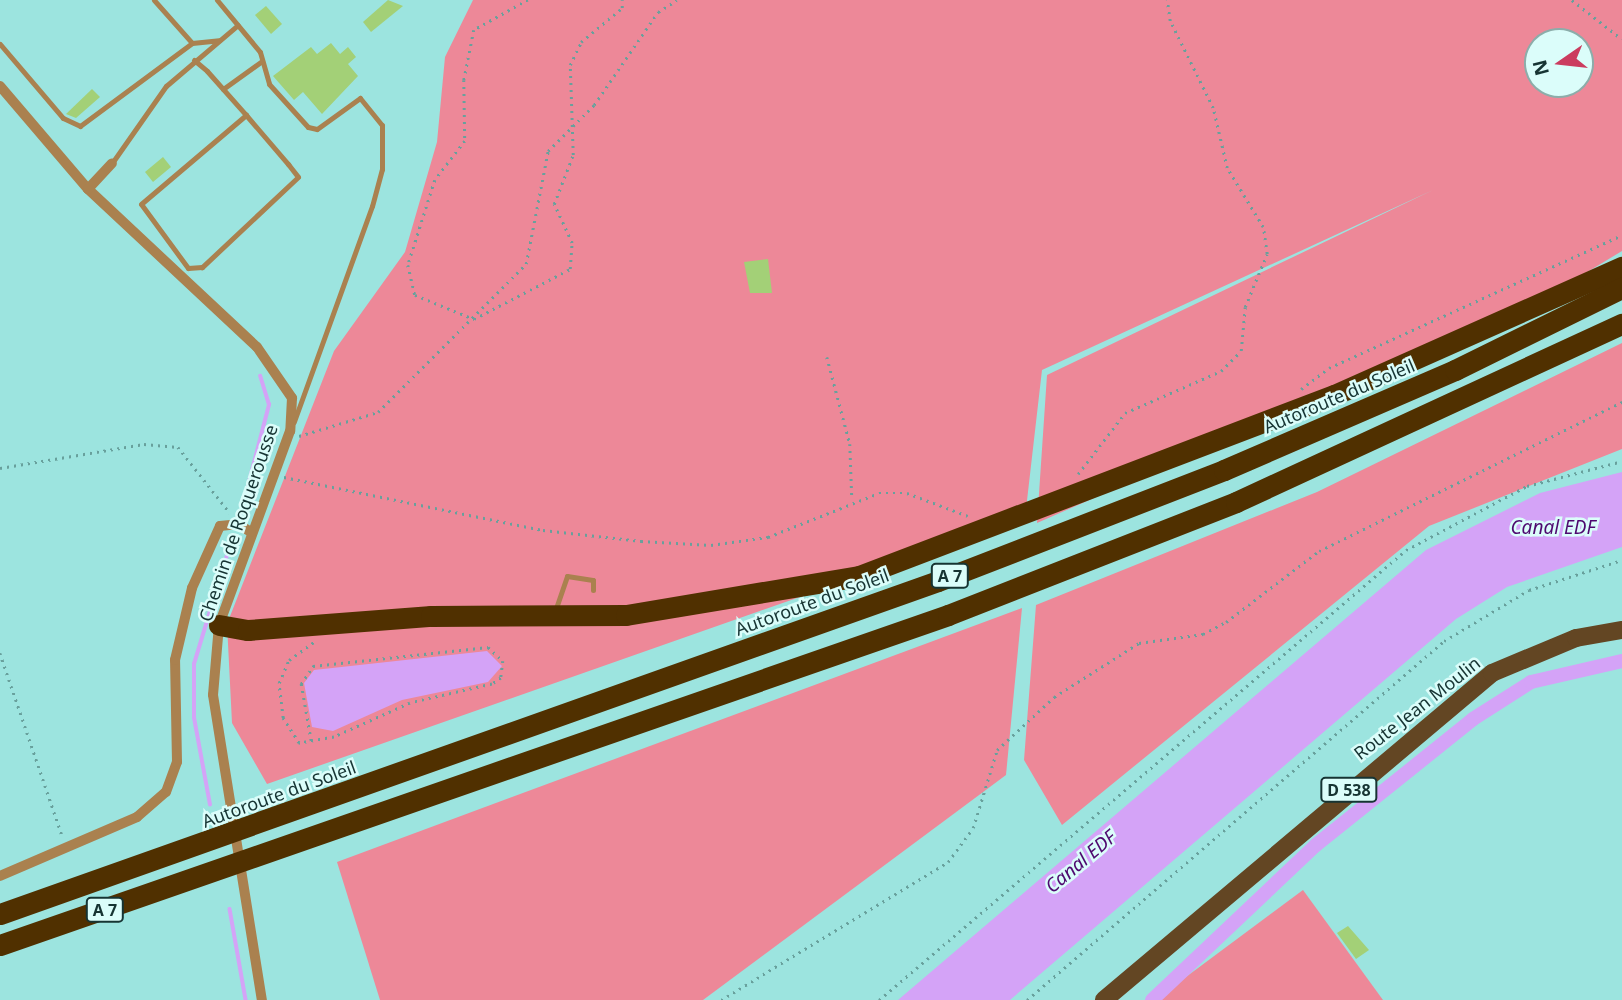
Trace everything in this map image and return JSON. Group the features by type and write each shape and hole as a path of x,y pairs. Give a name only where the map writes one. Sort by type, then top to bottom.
{"highway":[{"path":"219,625 248,630 320,623 554,617 694,608 859,576 920,557 1347,390 1622,267"},
{"name":"Autoroute du Soleil","path":"0,914 261,825 938,581 1224,470 1455,370 1622,288"},
{"name":"A 7","path":"0,945 211,874 948,615 1236,502 1622,324"}],"main road":[{"name":"Route Jean Moulin","path":"1104,1000 1492,673 1576,638 1622,630"}],"street":[{"name":"Chemin de Roquerousse","path":"0,86 88,189 279,372 292,398 290,431 219,625 215,737 262,1000"},
{"path":"88,189 112,163"},
{"path":"0,876 149,811 173,783 180,630 213,534 220,526 238,524 251,532"}],"lane":[{"path":"154,0 192,44"},
{"path":"217,0 262,61 269,84 308,127 317,129 360,98 379,115 384,140 372,206 290,431"},
{"path":"112,163 166,86 238,25"},
{"path":"0,44 63,118 80,126 192,44 219,40"},
{"path":"194,60 246,116 296,182 202,267 188,268 141,204 246,116"},
{"path":"223,89 262,61"},
{"path":"554,617 567,576 593,580 593,590"}],"path":[{"path":"528,0 474,30 464,80 465,141 435,180 408,265 415,295 474,319 570,269 572,243 554,204 573,155 570,65 581,42 622,8 622,0"},
{"path":"290,431 299,436 378,412 474,319 526,264 548,151 594,105 658,12 677,0"},
{"path":"1070,486 1125,413 1221,371 1241,351 1247,299 1268,254 1263,227 1227,168 1213,108 1170,21 1167,0"},
{"path":"1572,0 1622,39"},
{"path":"1298,392 1329,368 1622,235"},
{"path":"827,357 850,444 852,499"},
{"path":"721,1000 947,862 972,828 996,750 1054,697 1139,643 1203,634 1226,622 1319,551 1622,402"},
{"path":"0,468 144,444 178,447 238,524"},
{"path":"879,1000 1406,550 1527,486 1622,461"},
{"path":"1081,479 1093,473"},
{"path":"274,475 543,530 711,545 768,537 852,499 907,494 975,517"},
{"path":"1027,1000 1444,642 1529,590 1622,560"},
{"path":"311,741 301,684 313,666 397,652 488,647 503,661 501,678 492,684 410,703 311,741 299,743 283,718 279,683 289,660 316,644 320,623"},
{"path":"0,653 67,849"}],"shaded area":[{"path":"473,0 1622,0 1622,251 1531,306 1037,523 1047,375 1433,190 1042,370 1025,518 267,784 232,723 227,624 334,351 405,252 437,142 445,57"},
{"path":"1622,343 1622,449 1429,526 1062,825 1024,760 1036,605 1317,492"},
{"path":"1022,608 1006,775 703,1000 380,1000 337,862"},
{"path":"1303,890 1383,1000 1155,1000"}],"water":[{"name":"Canal EDF","path":"1622,472 1622,547 1507,587 1456,619 1010,1000 898,1000 1426,550 1540,493"},
{"path":"487,651 502,666 488,682 402,700 333,731 312,727 304,683 314,670"}],"building":[{"path":"388,0 403,6 371,32 363,22"},
{"path":"266,6 282,24 271,34 255,15"},
{"path":"331,43 340,54 348,47 356,57 348,64 358,76 322,114 303,92 294,100 273,76 311,47 317,54"},
{"path":"92,89 100,97 76,118 66,114"},
{"path":"163,157 171,167 153,182 145,172"},
{"path":"768,259 772,293 750,293 744,262"},
{"path":"1348,926 1369,950 1356,959 1337,933"}],"waterway":[{"path":"241,513 269,405 260,376"},
{"path":"210,805 194,718 194,664 233,536"},
{"path":"1152,1000 1316,845 1473,719 1531,682 1622,661"},
{"path":"230,909 246,1000"}]}
